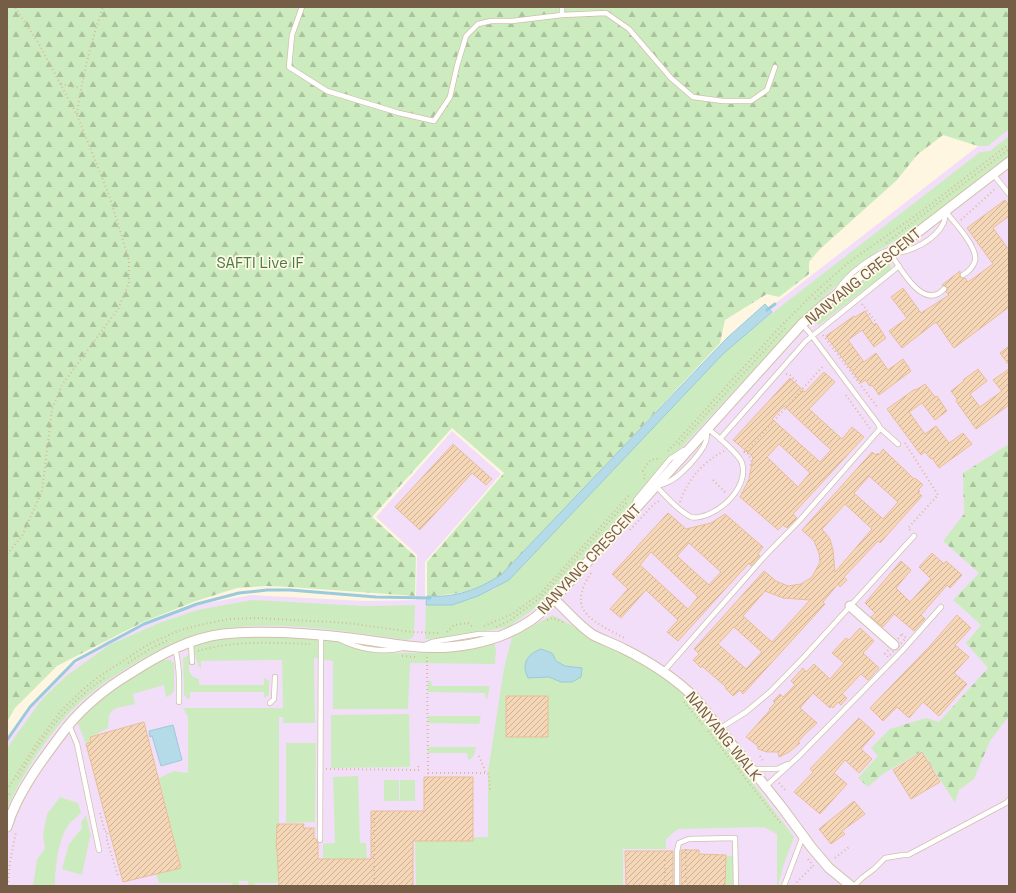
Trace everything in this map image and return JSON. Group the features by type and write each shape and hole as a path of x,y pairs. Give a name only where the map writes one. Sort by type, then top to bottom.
{"street":[{"name":"NANYANG CRESCENT","path":"7,827 17,801 27,782 74,718 94,698 107,688 161,654 175,648 222,634 276,632 335,636 419,647 445,647 466,645 503,635 531,620 554,599 630,516 707,428 802,324 834,296 1009,162"},
{"name":"NANYANG WALK","path":"554,599 581,625 594,635 649,662 664,671 686,688 829,868 853,886"},
{"path":"850,606 894,645"}],"lane":[{"path":"302,7 292,35 289,67 327,91 434,122 450,97 466,36 478,24 491,21 512,21 562,15 606,13 630,28 671,78 693,97 723,101 750,101 767,90 775,67"},
{"path":"562,7 562,15"},
{"path":"993,174 1009,194"},
{"path":"946,211 973,248 975,262 963,275"},
{"path":"890,253 901,253 924,242 936,232 944,222 946,211"},
{"path":"834,296 841,284 863,265 882,252 900,246"},
{"path":"890,253 910,283 918,291 928,295 934,295 944,289"},
{"path":"720,439 806,341 899,266"},
{"path":"802,324 880,428 898,444"},
{"path":"707,428 742,462 741,481 732,498 713,512 700,517 692,517 679,508 656,486 668,482 677,476 688,465 706,441 707,428"},
{"path":"664,671 763,558 789,532 874,437 880,428"},
{"path":"630,516 636,500 670,460 694,444"},
{"path":"719,729 746,712 770,692 804,657 914,536"},
{"path":"765,787 799,756 901,652 941,607"},
{"path":"320,840 321,635"},
{"path":"192,642 192,662"},
{"path":"175,648 178,658 179,702"},
{"path":"270,703 274,699 275,677"},
{"path":"69,724 77,744 99,850"},
{"path":"751,769 777,769 786,766 799,756"},
{"path":"853,886 885,858 903,855 908,856 1009,800"},
{"path":"784,886 803,836"},
{"path":"677,886 679,844 686,840 735,838 736,886"}],"path":[{"path":"7,554 22,536 42,491 52,409 62,385 118,309 129,282 129,260 109,195 76,115 39,44 15,7"},
{"path":"76,115 80,88 90,48 103,7"},
{"path":"61,84 80,88"},
{"path":"668,452 779,328 812,294 849,262 922,211 1009,144"},
{"path":"956,225 1001,184"},
{"path":"866,308 876,322"},
{"path":"819,329 878,408"},
{"path":"745,453 824,365 828,371"},
{"path":"790,375 797,382"},
{"path":"845,393 873,433 874,437"},
{"path":"903,440 938,495 908,528 914,536"},
{"path":"740,448 748,454 750,460 749,473"},
{"path":"679,508 684,490 690,480 711,458 724,451 731,450 745,453"},
{"path":"643,481 645,476 643,471 650,460 663,457"},
{"path":"713,480 732,498"},
{"path":"446,633 454,625 468,623 474,628 486,626 512,614 530,602 540,594 632,492"},
{"path":"628,533 654,504 659,501 662,503"},
{"path":"591,573 581,589 581,603 584,612 589,618 630,641"},
{"path":"542,622 552,618 567,624"},
{"path":"420,632 440,633"},
{"path":"192,653 225,645 260,643 320,645"},
{"path":"430,654 427,656 428,773 486,773"},
{"path":"397,655 420,657"},
{"path":"684,701 785,829"},
{"path":"478,756 486,773 489,774 490,790"},
{"path":"320,769 418,770 418,764"},
{"path":"374,814 374,886"},
{"path":"8,886 10,862 16,830"},
{"path":"107,831 108,836 106,837 118,876"},
{"path":"686,840 686,886"},
{"path":"835,858 849,847"},
{"path":"665,860 665,886"},
{"path":"795,886 796,883 813,866"}],"shaded area":[{"path":"1009,122 1009,886 7,886 7,739 39,696 63,673 107,641 157,619 196,605 251,595 365,601 416,600 417,555 376,517 452,431 501,474 425,562 425,600 451,599 493,584 745,327"}],"green space":[{"name":"SAFTI Live IF","path":"7,7 1009,7 1009,129 988,146 978,146 943,135 917,155 897,180 819,250 809,262 809,274 779,297 767,294 725,320 720,343 540,535 501,575 485,585 466,592 427,596 427,562 504,473 452,428 372,517 416,557 415,596 290,587 267,586 237,588 196,601 143,622 57,666 15,708 7,722"},
{"path":"1009,136 1009,156 908,233 878,251 849,274 803,316 683,446 667,461 628,508 552,592 531,611 508,627 446,638 425,639 426,605 452,605 496,588 681,398 714,361 749,331 980,152 990,151"},
{"path":"887,263 890,264 890,270 819,325 815,323 816,318 819,315"},
{"path":"1009,444 1009,716 990,741 974,779 959,790 955,803 922,751 883,774 868,787 858,778 878,756 871,748 890,729 926,718 939,722 988,668 966,643 981,625 953,600 979,573 943,541 964,514 963,473"},
{"path":"252,600 365,606 415,605 414,636 407,640 322,629 257,626 236,627 206,632 166,646 140,660 106,682 93,691 74,708 55,730 37,755 7,808 7,748 42,699 66,676 109,645 159,623 197,610"},
{"path":"553,615 667,679 676,686 715,732 794,837 778,886 777,834 764,827 678,829 666,839 666,849 623,849 623,885 416,886 415,837 488,837 488,772 504,668 512,637"},
{"path":"222,634 350,638 389,653 425,653 461,650 484,646 494,642 496,650 495,664 410,663 408,709 333,709 333,661 314,658 315,723 283,723 283,717 279,717 279,880 276,883 255,883 255,885 248,885 248,881 239,881 239,885 232,885 232,883 159,883 156,874 181,867 159,778 174,771 188,773 188,717 183,708 283,708 282,659 201,661 201,669 199,667 191,642"},
{"path":"189,655 189,671 193,677 199,679 199,685 264,685 265,678 269,681 269,695 264,698 264,692 190,692 190,699 186,698 184,695 183,658"},
{"path":"163,660 170,660 174,663 174,691 171,695 166,697 164,685 133,694 135,704 113,710 109,715 108,728 90,737 91,742 86,744 78,724 80,720 110,692 132,677"},
{"path":"428,681 431,681 432,686 490,686 486,699 485,693 428,692"},
{"path":"409,714 410,767 331,768 331,715"},
{"path":"428,716 481,716 479,724 428,723"},
{"path":"286,743 316,743 315,822 286,823"},
{"path":"428,747 476,747 474,755 470,760 468,759 467,753 428,753"},
{"path":"358,776 360,843 366,843 367,861 323,861 323,844 335,843 333,777"},
{"path":"384,780 399,780 399,801 384,801"},
{"path":"400,780 415,780 415,801 400,801"},
{"path":"60,797 78,803 81,813 69,825 63,835 58,857 55,886 33,886 37,859 45,849 43,835 47,814"},
{"path":"86,815 91,836 82,875 62,869 69,844 82,828 81,822"},
{"path":"725,856 735,856 735,886 725,886"}],"water":[{"path":"765,304 772,312 723,354 509,580 478,596 452,605 426,605 427,596 447,596 466,592 475,589 501,575 728,337"},
{"path":"541,649 552,653 556,661 565,666 582,668 581,677 572,682 561,682 549,677 528,678 525,664 532,654"},
{"path":"173,725 182,760 161,766 152,736 150,737 149,731"}],"building":[{"path":"1005,200 1009,205 1009,216 993,228 1009,250 1009,307 954,348 936,322 902,348 889,331 907,318 891,297 903,288 921,313 949,295 946,292 948,289 947,287 942,285 960,271 960,277 965,278 968,282 993,264 967,228"},
{"path":"865,311 874,325 876,323 886,338 874,347 862,330 848,340 864,362 876,353 888,370 903,359 911,371 879,395 872,385 870,386 865,380 861,383 826,336 854,316 855,317"},
{"path":"1009,346 1009,365 1000,353"},
{"path":"978,369 987,381 970,394 980,407 1002,391 993,380 1009,369 1009,405 976,429 956,401 957,399 951,391"},
{"path":"824,372 835,382 809,409 842,439 852,427 864,437 793,514 797,518 787,528 783,525 778,530 740,497 749,479 753,457 733,440 790,378 805,392","holes":["784,406 831,450 820,462 772,419","779,444 810,473 798,487 767,457"]},
{"path":"925,384 935,397 937,396 947,411 935,420 922,403 909,412 925,434 936,426 949,443 963,433 972,444 939,468 932,458 931,459 925,452 921,455 887,409 915,389 916,390"},
{"path":"453,444 492,479 486,485 472,473 420,530 395,507"},
{"path":"883,449 914,479 915,478 923,485 918,490 920,491 918,493 922,496 880,543 878,541 844,577 847,580 840,587 838,584 823,602 825,604 743,694 740,690 733,696 725,688 726,687 693,660 699,654 694,649 764,571 776,581 788,586 801,584 812,577 820,562 819,553 814,541 802,530 872,452 876,455 878,453 879,455","holes":["869,476 898,502 883,519 854,493","845,504 872,529 835,572 833,550 830,539 822,529","765,591 783,598 810,600 772,642 743,616","734,627 762,652 746,669 718,644"]},
{"path":"668,513 686,529 711,523 725,514 763,547 758,554 760,556 751,566 749,563 678,641 667,632 678,620 646,590 621,618 610,609 628,589 612,574","holes":["689,543 721,572 709,585 677,556","651,552 698,597 688,609 640,565"]},
{"path":"932,553 944,564 946,561 962,575 950,588 947,585 921,615 925,619 914,631 894,614 883,627 871,617 875,613 865,603 901,561 911,570 896,588 910,602 931,579 919,567"},
{"path":"957,615 971,628 955,645 969,657 954,673 967,684 939,716 923,702 909,718 897,707 883,721 870,708 929,647"},
{"path":"860,628 874,641 863,653 879,668 868,680 861,674 842,694 847,698 841,705 838,702 833,708 831,706 830,708 813,693 800,708 817,723 798,742 800,743 789,752 779,757 778,752 767,752 758,749 758,746 746,737 770,710 769,709 775,703 773,701 780,694 783,697 795,685 791,681 803,668 806,672 814,664 830,679 844,663 832,653 846,638 849,640"},
{"path":"506,696 548,696 548,737 506,737"},
{"path":"859,718 875,733 861,749 872,759 859,773 845,760 834,773 847,784 820,814 794,792 813,772 810,769"},
{"path":"144,722 181,868 123,882 86,744 91,742 90,737"},
{"path":"922,752 940,782 911,799 893,770"},
{"path":"424,777 473,777 473,841 413,841 413,886 279,886 276,849 277,824 304,824 303,828 314,828 314,838 318,843 318,859 371,859 371,811 424,811"},
{"path":"854,801 865,814 842,831 845,834 831,844 819,829"},
{"path":"681,850 699,850 699,854 726,855 725,886 681,886"},
{"path":"625,851 673,851 673,886 626,886"}],"waterway":[{"path":"767,310 775,304"},
{"path":"7,740 30,707 75,661 144,624 197,604 239,593 267,590 290,590 376,597 430,598"}]}
